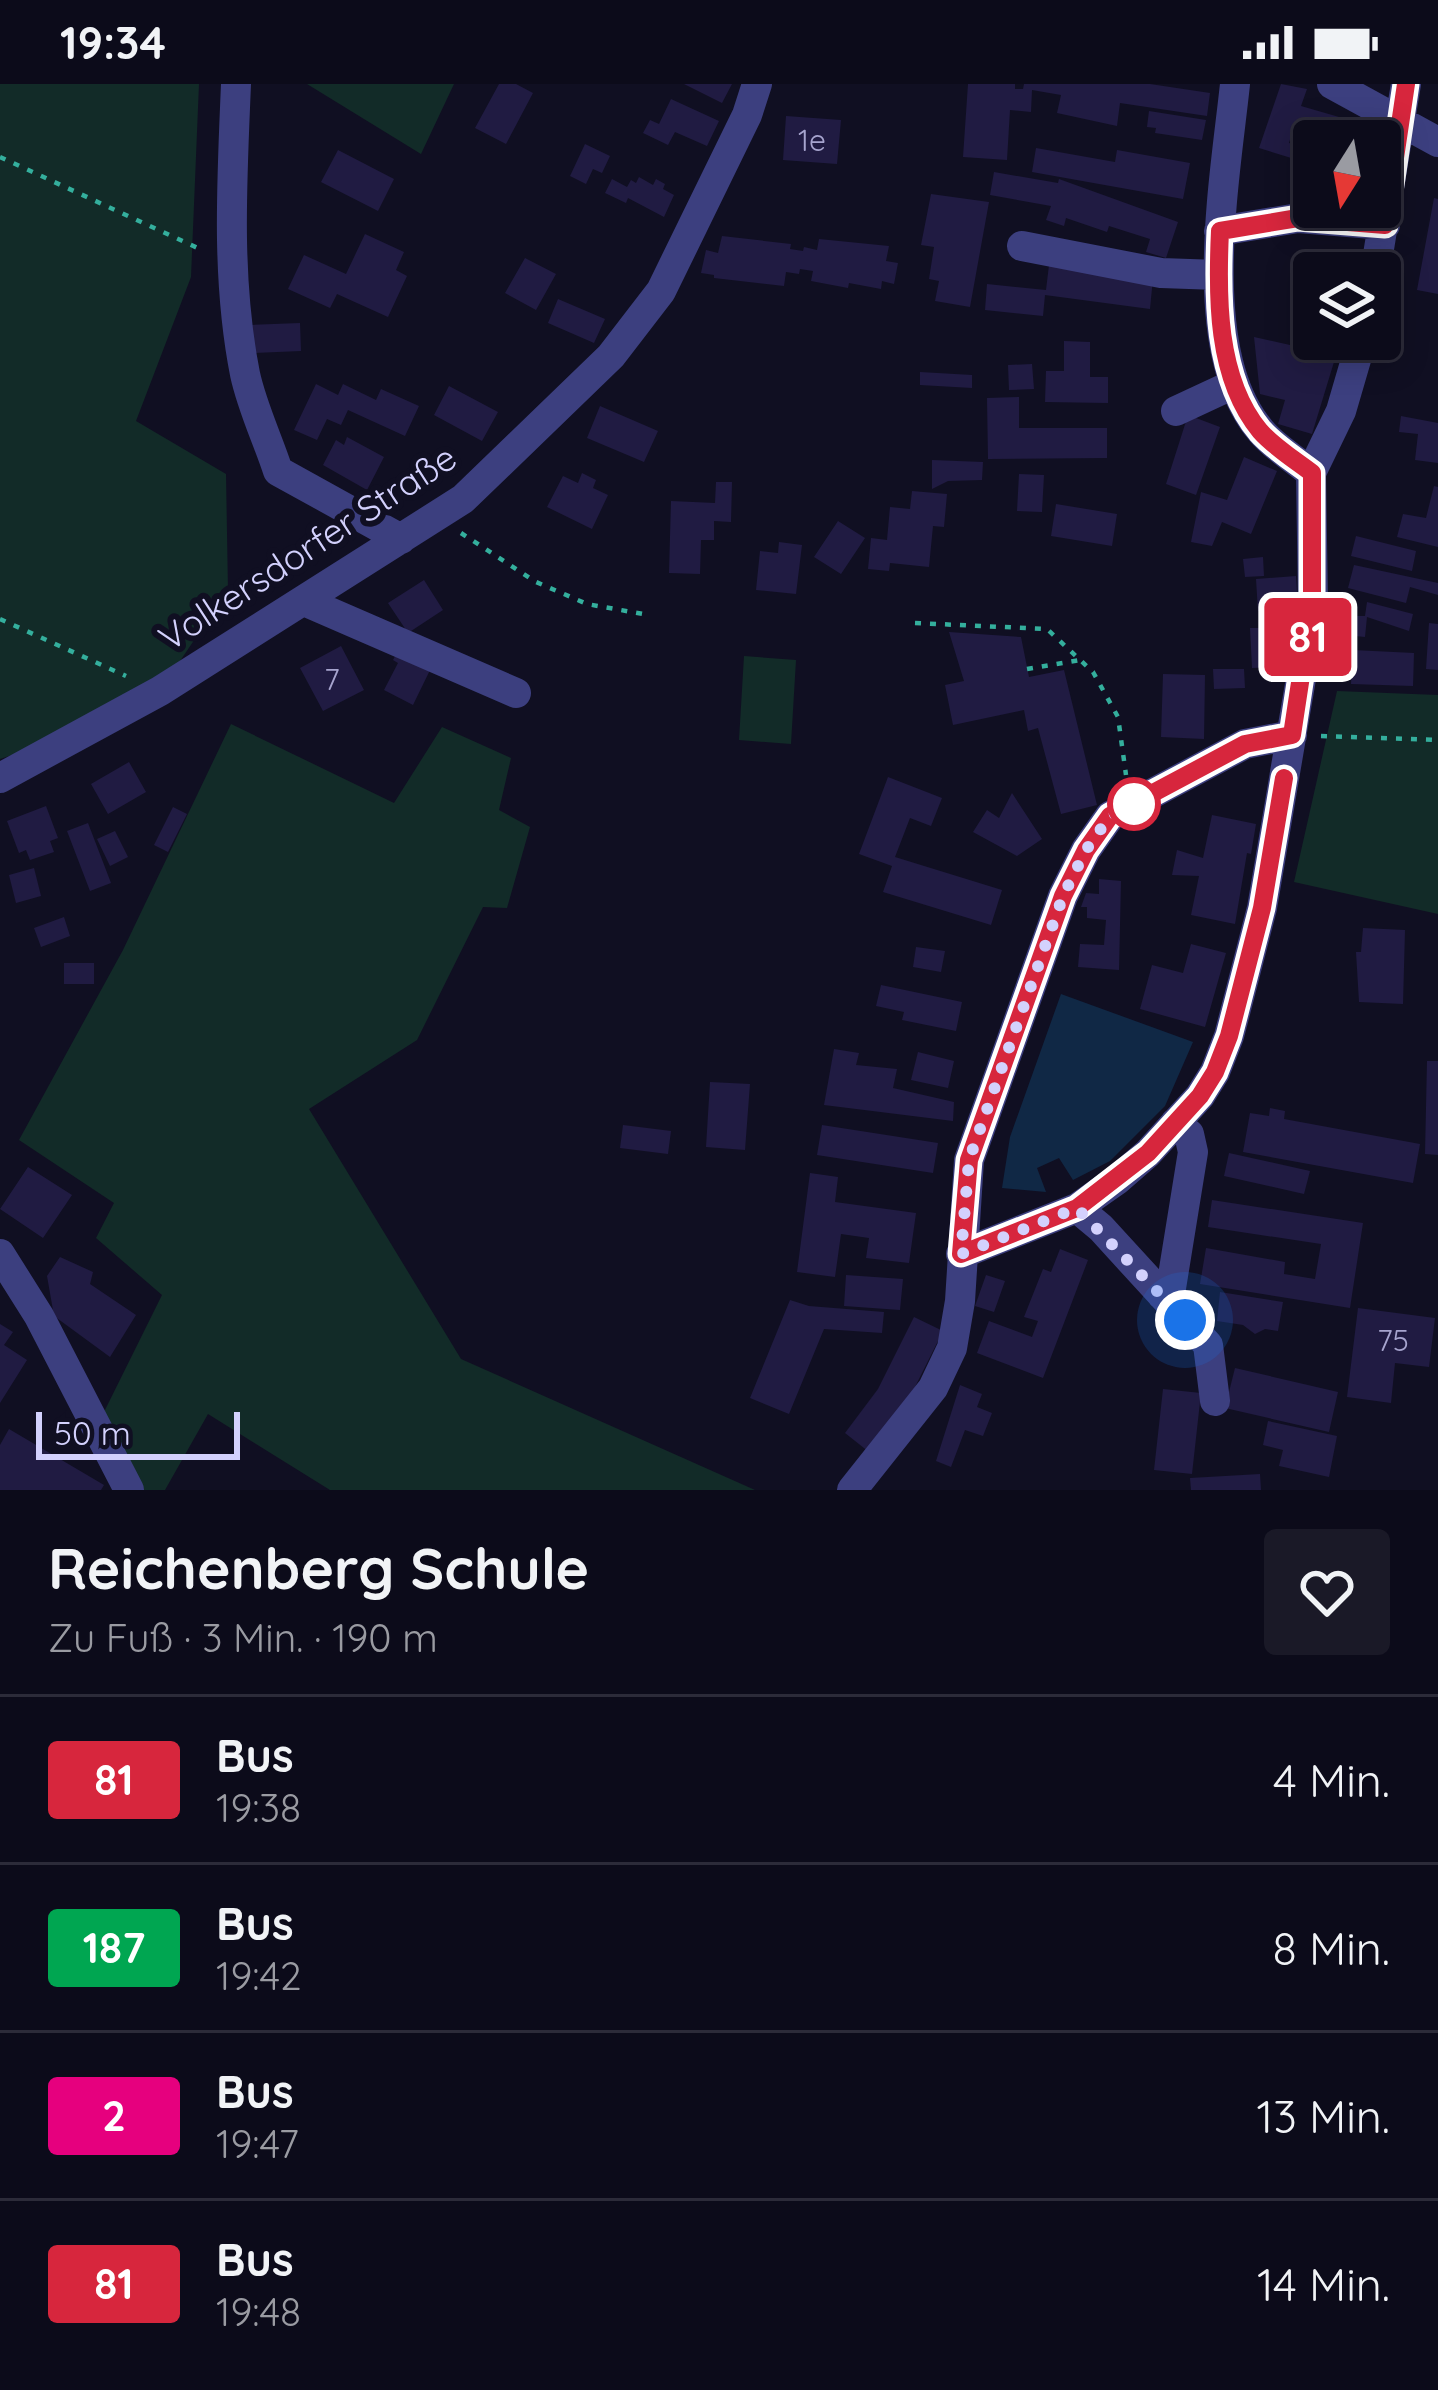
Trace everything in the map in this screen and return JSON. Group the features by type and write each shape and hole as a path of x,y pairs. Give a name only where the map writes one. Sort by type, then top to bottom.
{"street":[{"path":"236,84 232,264 246,376 278,471 401,538"},
{"name":"Volkersdorfer Straße","path":"0,778 160,691 463,500 611,356 661,291 747,115 757,84"},
{"path":"1235,84 1218,275 1234,384 1260,430 1312,473"},
{"path":"1332,84 1395,120"},
{"path":"1400,120 1406,84"},
{"path":"1401,124 1438,142"},
{"path":"1220,231 1293,219"},
{"path":"1022,246 1161,273 1218,275"},
{"path":"961,1254 1077,1208 1117,1180 1175,1123 1215,1072 1262,908 1292,735 1312,604 1312,473 1341,412 1356,360"},
{"path":"1176,411 1234,384"},
{"path":"304,601 516,693"},
{"path":"852,1490 933,1388 952,1348 960,1301 969,1160 1063,896 1086,850 1110,816 1245,744 1292,735"},
{"path":"1162,1295 1171,1288 1192,1152 1189,1134 1175,1123"},
{"path":"1077,1208 1208,1345 1215,1401"},
{"path":"0,1255 38,1316 129,1490"}],"path":[{"path":"0,157 232,264"},
{"path":"436,517 536,581 587,604 643,614"},
{"path":"0,619 160,691"},
{"path":"915,623 1047,629 1093,673 1118,717 1126,781 1135,803"},
{"path":"1027,669 1080,660"},
{"path":"1292,735 1438,740"}],"green space":[{"path":"0,84 199,84 191,277 136,421 226,474 228,590 178,664 30,749 0,759"},
{"path":"307,84 454,84 421,154"},
{"path":"744,656 796,660 791,744 739,740"},
{"path":"1337,691 1438,695 1438,914 1294,882"},
{"path":"231,724 394,803 442,727 511,758 499,810 530,827 507,908 483,907 417,1040 309,1109 461,1359 755,1490 330,1490 208,1414 165,1490 141,1490 102,1416 162,1295 96,1238 114,1203 19,1140 123,950"}],"water":[{"path":"1061,994 1193,1042 1165,1106 1110,1161 1073,1180 1059,1158 1037,1168 1046,1192 1002,1188 1010,1137"}],"building":[{"path":"499,84 516,84 533,93 506,144 475,128"},
{"path":"684,84 732,84 722,103"},
{"path":"968,84 1015,84 1015,89 1023,89 1024,84 1150,84 1210,93 1207,116 1120,103 1117,126 1057,113 1061,95 1032,90 1031,112 1010,110 1007,160 963,157"},
{"path":"1281,84 1307,89 1301,106 1339,117 1293,120 1289,143 1293,144 1293,159 1259,148"},
{"path":"671,99 719,121 707,146 675,132 668,145 643,133 650,120 659,124"},
{"path":"1149,111 1206,120 1202,140 1155,133 1156,128 1147,127"},
{"path":"786,116 841,120 837,164 783,160"},
{"path":"585,144 610,156 602,173 593,169 586,184 570,176"},
{"path":"1036,148 1115,162 1117,150 1190,163 1183,199 1032,172"},
{"path":"338,150 394,179 378,211 321,182"},
{"path":"994,172 1058,183 1059,179 1178,222 1166,258 1146,252 1150,239 1109,226 1107,232 1066,218 1064,226 1046,220 1051,206 990,195"},
{"path":"639,177 653,185 656,179 674,195 664,217 628,198 626,203 605,193 612,179 627,187"},
{"path":"931,194 989,202 970,307 935,301 939,281 929,279 934,247 921,245"},
{"path":"1434,198 1438,199 1438,294 1417,290"},
{"path":"365,234 404,252 396,270 407,276 388,317 337,294 330,308 288,289 304,255 346,274"},
{"path":"722,236 791,244 790,249 803,251 804,247 817,250 819,239 889,246 886,261 898,263 894,284 882,281 881,289 849,283 848,288 811,281 813,271 800,269 799,274 786,272 784,286 714,278 701,273 706,250 718,253"},
{"path":"525,258 556,274 536,310 505,293"},
{"path":"1049,265 1153,278 1150,309 1045,295 1043,316 985,310 987,284 1046,290"},
{"path":"558,299 605,319 594,343 548,323"},
{"path":"300,323 301,351 252,353 250,325"},
{"path":"1293,334 1293,360 1335,360 1312,434 1278,424 1285,400 1260,394 1254,337 1290,345"},
{"path":"1064,341 1090,342 1090,377 1108,377 1108,403 1045,402 1046,371 1064,371"},
{"path":"1032,364 1034,389 1009,390 1008,365"},
{"path":"920,372 972,375 972,388 920,385"},
{"path":"316,384 338,395 343,384 376,400 381,389 419,406 405,436 348,410 341,425 327,419 317,440 294,430"},
{"path":"449,386 498,412 482,441 434,415"},
{"path":"1019,397 1019,428 1107,428 1107,458 988,459 987,398"},
{"path":"600,406 658,431 644,462 587,438"},
{"path":"1188,415 1220,427 1196,495 1166,484"},
{"path":"1401,416 1438,423 1438,463 1415,460 1418,434 1399,432"},
{"path":"347,437 384,457 367,490 323,465 336,440 344,445"},
{"path":"1244,457 1277,471 1251,534 1222,522 1212,546 1191,542 1201,492 1227,500"},
{"path":"932,460 983,462 982,480 948,481 932,489"},
{"path":"582,473 596,480 593,488 608,495 592,529 547,507 563,476 578,483"},
{"path":"1019,474 1044,475 1042,512 1017,511"},
{"path":"716,482 732,482 731,522 714,521 714,540 701,540 700,574 669,573 671,501 715,503"},
{"path":"1434,486 1438,487 1438,547 1397,537 1403,514 1426,518"},
{"path":"912,491 947,494 944,527 933,526 929,567 890,563 889,571 868,569 871,538 887,540 890,507 910,509"},
{"path":"1056,504 1117,514 1112,546 1051,536"},
{"path":"838,521 865,538 841,574 814,557"},
{"path":"1356,536 1416,551 1412,571 1351,556"},
{"path":"779,542 802,545 796,594 756,590 760,551 778,553"},
{"path":"1263,557 1264,576 1245,577 1243,559"},
{"path":"1354,565 1438,583 1438,595 1410,587 1406,603 1348,588"},
{"path":"1296,576 1298,608 1258,611 1256,579"},
{"path":"424,580 443,610 408,633 388,603"},
{"path":"1367,602 1413,614 1409,631 1367,617 1365,637 1355,636 1357,616 1365,616"},
{"path":"1429,623 1438,624 1438,670 1426,669"},
{"path":"1250,628 1274,628 1275,667 1252,668"},
{"path":"949,632 1021,637 1029,677 1064,670 1097,805 1061,814 1038,728 1028,731 1024,710 953,725 945,685 964,681"},
{"path":"341,646 364,690 323,711 300,668"},
{"path":"399,649 432,666 413,705 384,690 398,663 393,660"},
{"path":"1353,650 1414,653 1413,686 1351,684"},
{"path":"1213,669 1244,669 1245,688 1214,689"},
{"path":"1163,674 1205,675 1204,739 1161,737"},
{"path":"129,762 146,792 108,814 91,784"},
{"path":"888,777 942,798 931,826 910,818 895,857 1002,890 991,925 883,892 892,866 859,854"},
{"path":"1012,793 1042,839 1017,856 973,832 987,810 999,818"},
{"path":"46,806 58,838 50,841 54,852 30,860 26,850 19,853 7,821"},
{"path":"173,807 187,814 168,852 154,845"},
{"path":"1212,815 1256,824 1235,924 1191,915 1199,876 1172,875 1177,850 1203,858"},
{"path":"88,823 111,883 90,891 67,831"},
{"path":"115,831 128,857 110,866 97,839"},
{"path":"34,868 41,896 16,903 9,875"},
{"path":"1099,879 1121,881 1119,970 1078,967 1080,944 1104,945 1106,920 1087,918 1087,907 1081,907 1086,893 1099,894"},
{"path":"64,917 70,936 41,947 34,928"},
{"path":"1363,928 1405,930 1403,1004 1359,1002 1356,952 1361,952"},
{"path":"1191,944 1226,953 1205,1027 1140,1009 1152,965 1183,973"},
{"path":"916,947 945,951 941,972 913,967"},
{"path":"64,963 94,963 94,984 64,984"},
{"path":"881,985 962,1002 956,1031 902,1020 904,1012 876,1006"},
{"path":"834,1049 859,1053 856,1065 897,1069 893,1088 954,1102 953,1121 824,1105"},
{"path":"918,1052 954,1061 948,1088 911,1080"},
{"path":"1427,1061 1438,1061 1438,1155 1425,1154"},
{"path":"710,1082 750,1084 745,1150 706,1147"},
{"path":"1270,1108 1285,1111 1284,1119 1420,1144 1413,1183 1243,1152 1250,1113 1269,1116"},
{"path":"623,1125 671,1131 668,1154 620,1148"},
{"path":"822,1125 938,1143 933,1173 817,1155"},
{"path":"1229,1153 1310,1171 1304,1194 1224,1176"},
{"path":"28,1167 72,1195 43,1238 0,1209"},
{"path":"810,1173 838,1177 835,1202 916,1213 909,1263 866,1258 869,1238 841,1234 835,1277 797,1272"},
{"path":"1212,1200 1363,1223 1350,1308 1200,1284 1206,1248 1285,1262 1284,1274 1315,1279 1321,1244 1208,1227"},
{"path":"1060,1249 1088,1260 1043,1378 977,1353 989,1321 1032,1337 1038,1321 1024,1317 1043,1269 1051,1272"},
{"path":"60,1257 93,1272 90,1284 136,1315 110,1357 54,1316 47,1276"},
{"path":"846,1275 903,1279 900,1310 844,1306"},
{"path":"986,1275 1005,1281 994,1312 975,1306"},
{"path":"1220,1292 1283,1302 1278,1331 1265,1329 1255,1334 1243,1325 1217,1321"},
{"path":"790,1300 884,1312 882,1333 824,1329 789,1414 750,1398"},
{"path":"1358,1308 1435,1318 1429,1367 1395,1363 1391,1403 1347,1397"},
{"path":"914,1317 943,1331 907,1403 869,1452 845,1433 878,1389"},
{"path":"0,1324 13,1332 4,1345 27,1360 0,1403"},
{"path":"1235,1368 1338,1392 1329,1432 1225,1408"},
{"path":"960,1385 982,1394 977,1407 992,1413 983,1436 965,1430 951,1467 936,1461"},
{"path":"1163,1389 1201,1393 1192,1474 1154,1470"},
{"path":"1268,1421 1337,1436 1329,1477 1279,1466 1283,1450 1263,1445"},
{"path":"9,1429 104,1485 101,1490 0,1490 0,1445"},
{"path":"1260,1474 1261,1490 1191,1490 1190,1478"}],"bus line":[{"name":"81","path":"1284,778 1262,908 1229,1036 1200,1096 1148,1153 1077,1208 961,1254 969,1160 1063,896 1086,850 1110,816 1245,744 1292,735 1312,604 1312,473 1260,430 1229,371 1218,282 1220,231 1298,218 1385,225 1406,84"}],"route":[{"path":"1134,804 1110,816 1063,896 969,1160 961,1254 1077,1208 1110,1237 1185,1320"}]}
